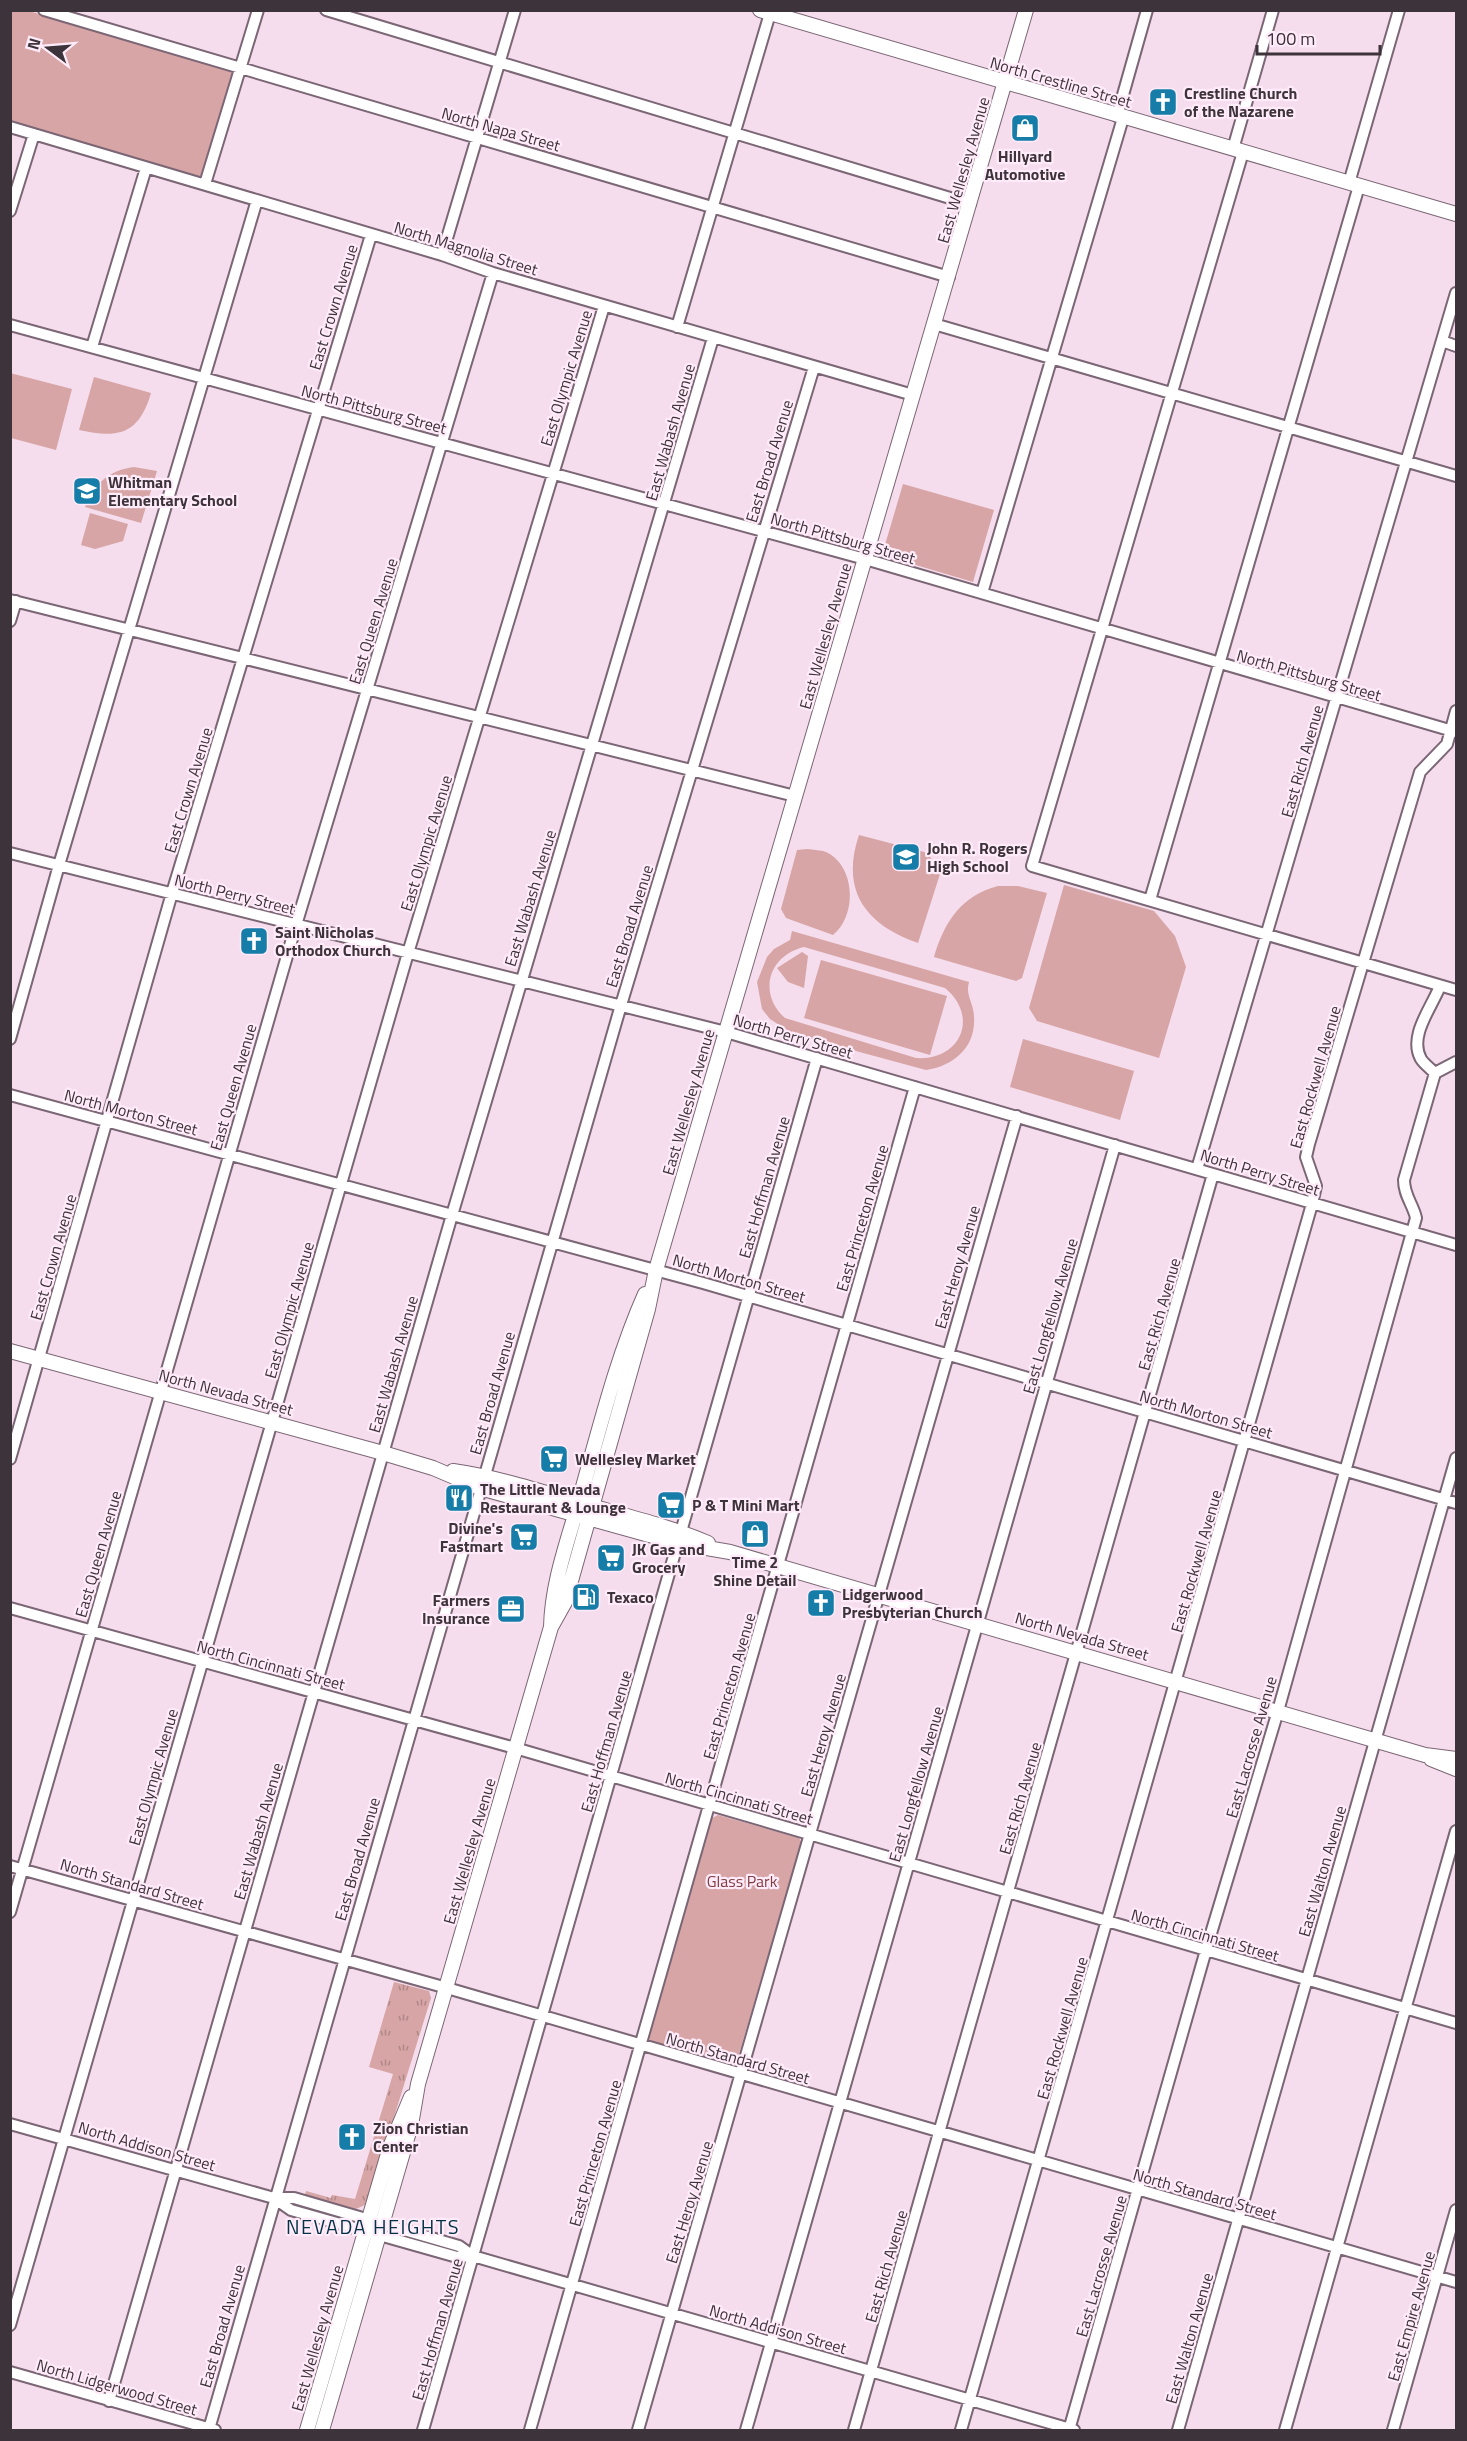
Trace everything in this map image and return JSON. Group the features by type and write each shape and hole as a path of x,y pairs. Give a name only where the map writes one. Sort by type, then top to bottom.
{"main road":[{"name":"East Wellesley Avenue","path":"307,2430 374,2227 411,2126 418,2084 515,1748 551,1627 566,1602 648,1309 656,1270 1026,10"},
{"name":"North Crestline Street","path":"767,12 1005,84 1456,214"},
{"name":"East Wellesley Avenue","path":"551,1627 552,1597 577,1508 623,1355 638,1310 656,1270"},
{"name":"North Nevada Street","path":"10,1351 384,1453 880,1594 1425,1755 1456,1759"},
{"name":"North Nevada Street","path":"1425,1755 1437,1763 1456,1769"},
{"name":"East Wellesley Avenue","path":"322,2430 374,2227"}],"street":[{"name":"North Napa Street","path":"44,10 949,277"},
{"path":"206,184 258,10"},
{"path":"326,10 970,204"},
{"path":"442,255 515,10"},
{"path":"982,593 1052,359 1120,117 1147,10"},
{"path":"1273,10 1238,150 1171,393 1100,628 1032,866 1456,990"},
{"path":"1150,900 1289,428 1399,10"},
{"path":"677,327 767,12"},
{"name":"North Magnolia Street","path":"10,127 442,255 493,273 604,306 913,395"},
{"path":"10,211 34,134"},
{"path":"92,347 146,168"},
{"path":"10,1039 59,865 206,379 257,200"},
{"name":"East Crown Avenue","path":"10,1459 172,893 371,235"},
{"name":"East Queen Avenue","path":"10,1912 296,925 493,273"},
{"name":"East Rich Avenue","path":"1197,1169 1456,293"},
{"name":"East Olympic Avenue","path":"10,2325 408,953 604,306"},
{"path":"934,324 1456,476"},
{"name":"North Pittsburg Street","path":"10,325 865,559 1336,699 1454,731"},
{"name":"East Wabash Avenue","path":"109,2401 174,2169 452,1215 713,338"},
{"path":"1442,341 1456,346"},
{"name":"East Broad Avenue","path":"212,2430 274,2198 412,1719 621,1005 814,368"},
{"path":"10,621 14,600 795,796"},
{"name":"East Rockwell Avenue","path":"961,2430 1312,1204 1316,1186 1306,1157 1419,772 1447,744 1454,731 1456,711"},
{"name":"North Perry Street","path":"10,853 726,1032 1456,1245"},
{"path":"1440,986 1427,1011 1418,1043 1421,1060 1435,1073 1456,1062"},
{"name":"East Hoffman Avenue","path":"423,2430 817,1058"},
{"name":"East Lacrosse Avenue","path":"1071,2430 1206,1950 1278,1711 1416,1218 1406,1198 1404,1180 1435,1073"},
{"name":"East Princeton Avenue","path":"530,2430 642,2046 915,1087"},
{"name":"North Morton Street","path":"10,1095 749,1296 1456,1503"},
{"name":"East Heroy Avenue","path":"638,2430 1017,1116"},
{"name":"East Longfellow Avenue","path":"746,2430 1115,1145"},
{"name":"East Rich Avenue","path":"854,2430 941,2133 1214,1174"},
{"name":"East Walton Avenue","path":"1178,2430 1456,1458"},
{"name":"North Cincinnati Street","path":"10,1608 515,1748 1456,2024"},
{"path":"1286,2430 1456,1831"},
{"name":"North Standard Street","path":"10,1866 447,1988 1456,2282"},
{"name":"North Addison Street","path":"10,2124 274,2198 294,2198 457,2257 473,2256 1071,2430"},
{"name":"East Empire Avenue","path":"1393,2430 1456,2210"},
{"name":"North Lidgerwood Street","path":"10,2372 212,2430"}],"green space":[{"path":"10,11 29,11 233,71 202,175 197,178 11,122"},
{"path":"10,373 72,389 56,450 11,438"},
{"path":"94,377 151,393 140,417 126,430 105,434 79,430"},
{"path":"134,467 157,471 141,523 85,507 93,491 110,475"},
{"path":"903,484 994,510 973,582 882,555"},
{"path":"90,513 128,524 123,541 95,549 81,545"},
{"path":"859,835 928,853 940,874 918,943 884,926 871,916 862,903 853,873 854,855"},
{"path":"797,850 826,852 836,859 848,879 850,892 846,916 841,927 833,935 786,918 781,909"},
{"path":"1064,885 1154,911 1175,936 1186,967 1159,1058 1037,1021 1029,1008"},
{"path":"998,886 1018,886 1047,893 1022,978 1016,981 934,957 943,932 956,912 974,896"},
{"path":"792,931 969,982 968,991 973,1008 974,1028 967,1046 946,1064 926,1070 793,1034 770,1019 762,1009 757,982 767,957 774,949 790,940","holes":["804,947 945,988 956,999 961,1012 963,1024 960,1035 954,1045 944,1052 931,1057 916,1058 785,1018 776,1008 769,987 775,966 792,951"]},
{"path":"802,952 808,956 804,988 788,982 777,968"},
{"path":"821,960 947,996 930,1055 804,1018"},
{"path":"1023,1039 1134,1071 1120,1120 1010,1087"},
{"name":"Glass Park","path":"718,1815 799,1838 802,1843 735,2067 650,2042 649,2038 712,1818"},
{"path":"394,1982 429,1991 431,1998 367,2204 356,2209 305,2195 306,2191 331,2198 332,2195 355,2199 393,2074 369,2067"}],"place":[{"name":"Crestline Church of the Nazarene","path":"1163,102"},
{"name":"Hillyard Automotive","path":"1025,128"},
{"name":"Whitman Elementary School","path":"87,491"},
{"name":"John R. Rogers High School","path":"906,857"},
{"name":"Saint Nicholas Orthodox Church","path":"254,941"},
{"name":"Wellesley Market","path":"554,1459"},
{"name":"The Little Nevada Restaurant & Lounge","path":"459,1498"},
{"name":"P & T Mini Mart","path":"671,1505"},
{"name":"Time 2 Shine Detail","path":"755,1534"},
{"name":"Divine's Fastmart","path":"524,1537"},
{"name":"JK Gas and Grocery","path":"611,1558"},
{"name":"Texaco","path":"586,1597"},
{"name":"Lidgerwood Presbyterian Church","path":"821,1603"},
{"name":"Farmers Insurance","path":"511,1609"},
{"name":"Zion Christian Center","path":"352,2137"}],"district":[{"name":"NEVADA HEIGHTS","path":"373,2227"}]}
